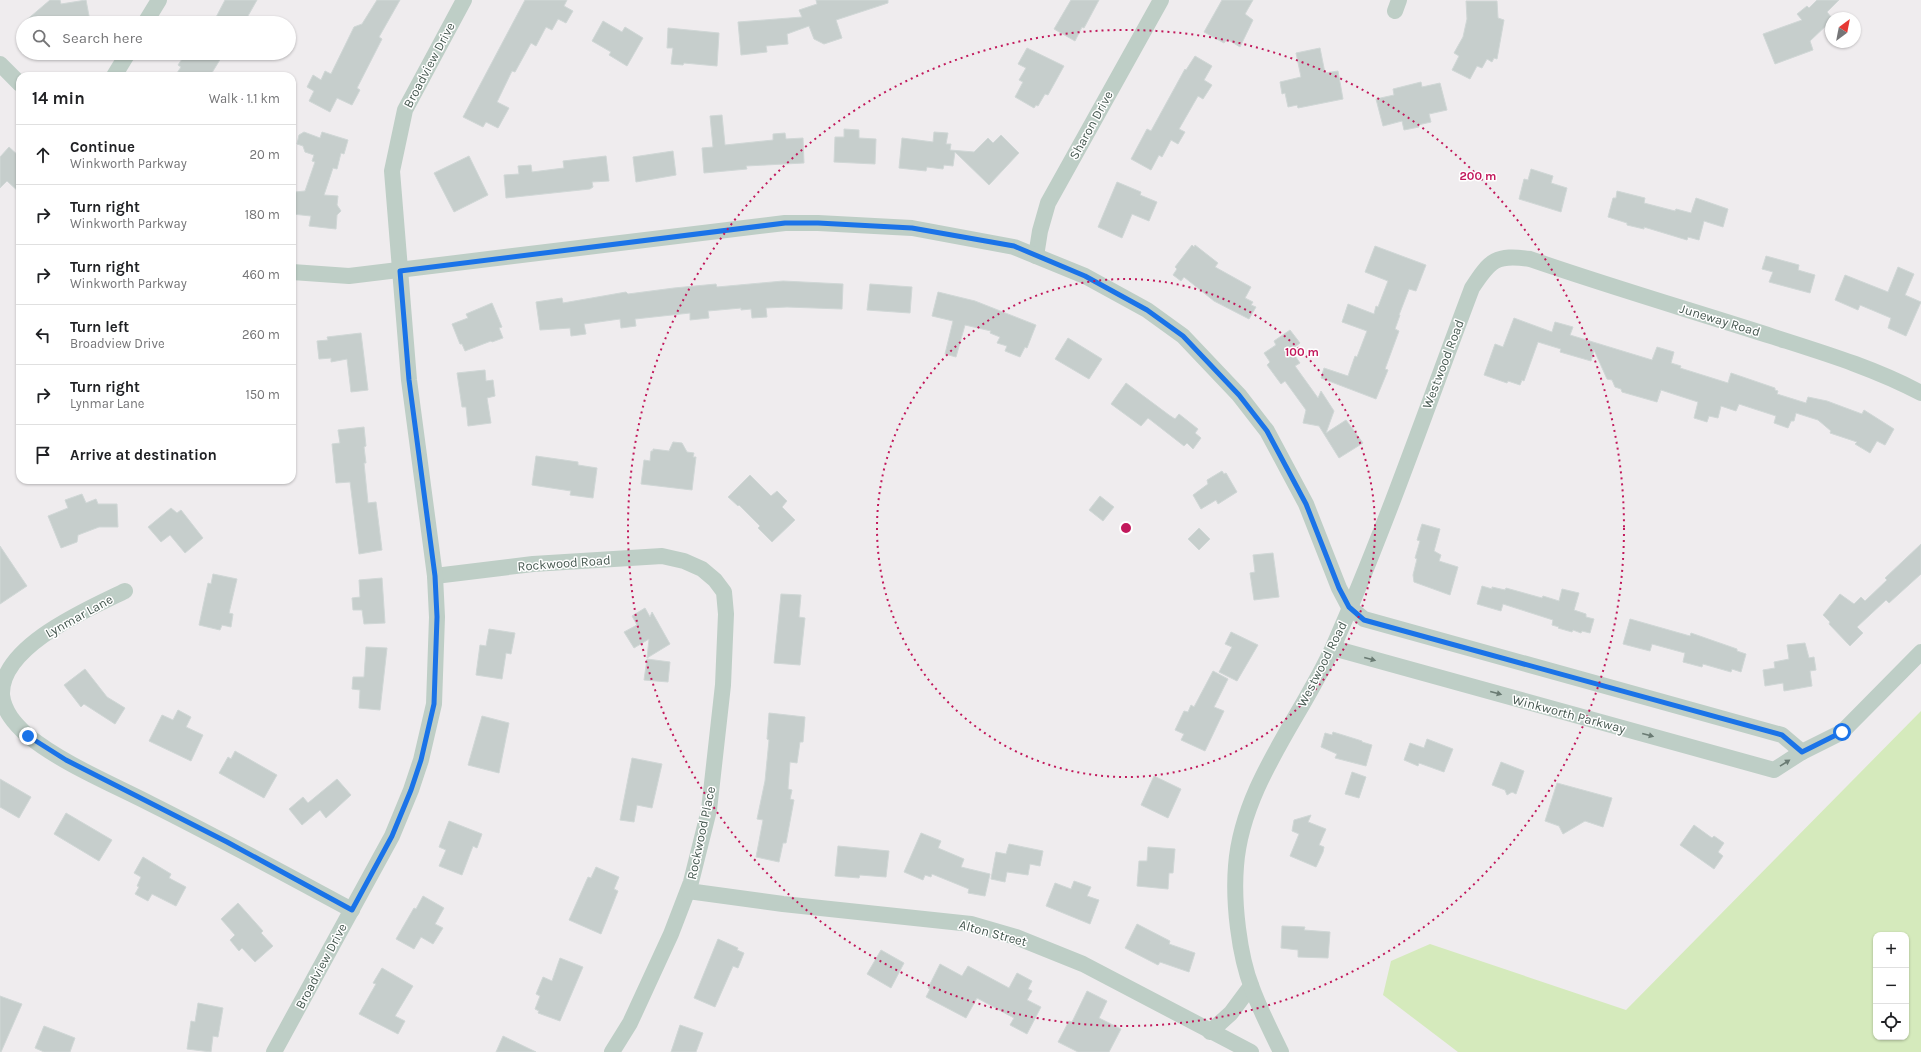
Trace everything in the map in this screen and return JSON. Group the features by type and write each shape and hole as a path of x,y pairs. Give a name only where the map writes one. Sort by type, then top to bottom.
{"street":[{"path":"149,16 159,0"},
{"name":"Broadview Drive","path":"274,1052 392,836 411,790 421,760 434,704 437,617 435,576 409,380 392,171 405,110 464,0"},
{"name":"Sharon Drive","path":"1036,256 1040,231 1048,203 1161,0"},
{"path":"116,72 124,60"},
{"path":"0,64 16,80"},
{"path":"296,272 349,276 400,271 785,223 818,223 912,228 1014,246 1085,276 1147,310 1183,336 1239,395 1267,431 1306,504 1339,588 1349,607 1364,620 1782,735 1802,752"},
{"name":"Westwood Road","path":"1281,1052 1251,986 1241,948 1237,911 1236,866 1242,830 1260,780 1333,648 1380,535 1472,288 1485,267 1500,259 1516,257"},
{"name":"Juneway Road","path":"1516,257 1530,259 1627,292 1726,321 1868,368 1898,380 1921,393"},
{"name":"Rockwood Road","path":"435,576 533,564 662,556 684,561 692,565"},
{"name":"Rockwood Place","path":"612,1052 630,1022 671,934 688,891 708,810 723,686 726,614 724,592 715,580 702,569 692,565"},
{"name":"Lynmar Lane","path":"125,591 80,613 42,636 16,658 5,676 2,694 7,713 14,723 28,736 66,760 227,842 352,910"},
{"name":"Winkworth Parkway","path":"1333,648 1774,770 1802,752 1842,732 1921,652"},
{"name":"Alton Street","path":"688,891 783,904 971,924 1016,937 1083,964 1210,1032 1251,1052"},
{"path":"1210,1032 1231,1013 1251,986"}],"green space":[{"path":"1921,711 1921,1052 1458,1052 1383,995 1391,961 1430,944 1626,1010"}],"building":[{"path":"50,0 60,0 61,4 86,0 89,16 31,16"},
{"path":"225,0 257,0 248,16 217,16"},
{"path":"377,0 400,0 379,37 382,39 357,88 360,90 352,105 337,98 330,112 309,101 314,91 307,87 313,75 321,80 325,71 331,74 354,27 362,24"},
{"path":"525,0 567,0 564,6 573,11 566,23 558,19 552,30 546,27 536,46 531,43 515,72 512,71 497,102 509,108 498,128 486,122 483,127 463,117"},
{"path":"816,0 888,0 888,3 836,20 842,38 824,44 814,39 809,26 787,34 788,44 766,46 767,52 741,55 738,22 802,17 799,10 817,4"},
{"path":"1071,0 1099,0 1075,41 1054,29"},
{"path":"1222,0 1253,0 1245,14 1253,20 1240,47 1227,39 1224,43 1204,32"},
{"path":"1817,0 1839,0 1827,12 1825,12 1825,27 1810,41 1813,50 1775,64 1763,34 1802,20 1797,14 1807,6 1809,8"},
{"path":"1466,1 1497,1 1498,18 1504,20 1497,59 1494,58 1492,62 1487,59 1482,68 1477,66 1470,79 1452,70 1459,56 1454,53 1463,37 1467,19"},
{"path":"603,21 622,32 625,27 643,38 627,66 609,55 611,52 592,41"},
{"path":"668,28 719,33 717,66 684,63 683,65 671,64 673,48 667,48"},
{"path":"1027,48 1064,66 1048,95 1045,94 1038,106 1036,105 1034,108 1015,97 1023,82 1019,80 1026,68 1018,64"},
{"path":"1320,48 1325,73 1338,71 1343,99 1298,108 1297,105 1288,107 1285,93 1282,94 1280,82 1301,77 1296,53"},
{"path":"1195,56 1212,66 1204,80 1212,85 1203,99 1198,96 1179,129 1185,132 1178,144 1171,140 1162,157 1159,155 1151,170 1131,159 1147,129 1151,131 1185,69 1186,70"},
{"path":"181,60 220,60 212,72 178,72 181,67 178,65"},
{"path":"1421,82 1422,87 1440,83 1447,110 1429,114 1431,122 1418,125 1419,127 1404,130 1402,121 1383,126 1376,99 1394,95 1393,89"},
{"path":"722,115 725,145 773,140 773,134 785,133 786,139 803,138 804,163 746,166 747,169 704,173 702,148 713,147 710,116"},
{"path":"844,129 859,130 859,138 876,139 875,164 834,162 835,137 844,137"},
{"path":"304,132 320,138 322,132 348,140 344,154 341,153 337,169 333,168 324,195 338,196 337,205 341,211 337,215 336,229 309,226 311,216 296,214 296,192 305,191 315,162 312,161 314,155 305,152 303,146 297,144 299,135"},
{"path":"934,132 948,133 946,144 951,144 950,150 974,152 988,138 993,143 1001,135 1019,153 989,185 955,152 953,166 944,165 943,169 927,167 926,171 899,168 902,138 933,142"},
{"path":"9,147 16,153 16,189 7,181 0,188 0,157"},
{"path":"673,151 676,175 636,182 633,157"},
{"path":"469,156 488,195 454,212 434,173"},
{"path":"606,156 609,181 592,182 593,187 590,189 506,198 504,175 519,174 518,166 531,165 532,172 564,168 563,161"},
{"path":"1531,169 1553,176 1551,183 1567,188 1561,212 1519,199 1524,179 1528,180"},
{"path":"1117,182 1141,192 1140,195 1157,202 1149,221 1132,214 1122,238 1098,227"},
{"path":"1617,191 1645,198 1644,203 1675,211 1676,209 1691,213 1696,198 1728,209 1723,227 1704,221 1699,240 1688,237 1687,240 1644,227 1644,229 1627,225 1627,223 1608,217 1613,198 1616,198"},
{"path":"1192,245 1194,247 1195,245 1218,263 1215,267 1251,287 1245,298 1253,302 1251,305 1256,307 1249,319 1214,301 1184,277 1181,281 1173,275 1177,269 1175,267"},
{"path":"1375,246 1426,265 1416,291 1409,289 1399,315 1395,329 1399,331 1385,369 1388,370 1376,399 1321,378 1324,368 1348,376 1355,356 1357,357 1367,331 1342,322 1348,304 1374,314 1376,306 1378,307 1388,281 1365,272"},
{"path":"1766,256 1799,265 1798,270 1815,275 1810,293 1769,282 1773,272 1762,269"},
{"path":"1898,267 1914,274 1905,295 1921,302 1906,336 1888,328 1891,318 1860,305 1858,310 1835,300 1845,275 1888,292"},
{"path":"783,281 843,284 842,309 787,307 766,308 767,317 752,318 751,309 741,310 741,308 708,311 709,318 690,320 690,313 635,319 636,326 621,328 620,319 584,324 586,334 571,336 570,328 540,330 536,302 562,298 563,303 626,292 628,294 716,284 717,287"},
{"path":"870,284 912,287 910,313 867,310"},
{"path":"938,292 975,301 1036,325 1027,348 1025,347 1020,357 1005,351 1007,346 997,343 1000,337 990,333 991,331 965,325 956,357 945,354 953,321 932,316"},
{"path":"492,303 502,327 499,328 503,338 465,351 462,344 460,344 452,324 468,318 466,314"},
{"path":"1514,318 1552,332 1555,322 1573,327 1570,335 1652,360 1657,347 1674,352 1671,363 1681,366 1680,368 1728,383 1731,373 1775,388 1775,390 1778,391 1777,394 1806,403 1808,397 1827,401 1862,414 1864,410 1894,429 1885,445 1877,441 1870,453 1855,444 1857,442 1830,433 1831,431 1818,420 1796,413 1794,421 1791,421 1788,428 1774,423 1776,416 1739,404 1736,411 1721,406 1718,418 1709,416 1707,422 1694,418 1698,402 1661,390 1657,402 1622,392 1621,389 1615,387 1612,380 1607,379 1594,350 1591,361 1560,352 1561,349 1538,342 1524,381 1522,380 1520,385 1508,381 1507,383 1484,375 1495,344 1503,347"},
{"path":"1290,330 1300,343 1291,350 1300,363 1295,366 1318,398 1321,391 1334,411 1326,433 1346,420 1363,443 1339,458 1319,426 1303,423 1306,410 1285,381 1281,384 1267,365 1270,362 1264,353 1276,345 1274,341"},
{"path":"361,333 368,390 351,392 347,359 331,362 331,358 319,359 317,341 328,340 327,337"},
{"path":"1068,338 1102,359 1089,379 1055,359"},
{"path":"485,370 486,381 493,380 495,396 487,398 491,423 468,426 466,407 462,407 457,373"},
{"path":"1126,383 1175,419 1179,414 1198,429 1195,433 1201,438 1193,449 1187,443 1184,446 1148,418 1141,426 1111,404"},
{"path":"364,427 366,463 364,463 368,503 376,502 382,550 359,554 350,482 336,483 332,444 340,443 338,430"},
{"path":"673,442 682,443 687,452 694,453 693,457 696,457 692,490 641,484 644,460 650,461 651,451 653,451 653,449 669,451"},
{"path":"536,456 578,462 578,465 597,468 593,498 570,495 571,491 532,485"},
{"path":"1222,471 1224,474 1226,473 1237,492 1218,504 1216,500 1201,509 1193,495 1208,484 1207,480"},
{"path":"750,475 771,496 777,491 787,501 782,507 795,520 772,542 758,528 760,526 739,505 738,506 728,497"},
{"path":"82,494 86,503 96,499 98,504 117,504 118,527 99,527 78,535 77,542 61,548 48,516 68,508 65,500"},
{"path":"1100,496 1114,507 1103,521 1089,510"},
{"path":"171,508 177,513 181,510 203,538 185,553 170,535 161,542 148,527"},
{"path":"1422,524 1440,529 1434,551 1441,555 1439,561 1458,567 1450,595 1414,582 1413,575 1417,559 1415,558 1420,541 1417,540"},
{"path":"1199,528 1210,539 1199,550 1188,539"},
{"path":"1921,544 1921,574 1889,603 1886,600 1857,627 1863,633 1850,646 1829,624 1830,622 1823,615 1840,594 1854,604 1861,597 1865,601 1887,580 1885,578"},
{"path":"0,546 27,586 0,604"},
{"path":"1273,553 1279,597 1254,600 1250,573 1255,572 1253,555"},
{"path":"213,574 237,579 229,613 233,614 231,627 222,625 220,630 199,625 208,583 211,584"},
{"path":"382,578 385,623 364,624 362,610 353,610 352,598 360,597 359,580"},
{"path":"1482,586 1492,589 1492,587 1505,590 1506,588 1559,601 1562,589 1579,593 1574,610 1586,614 1586,617 1594,619 1590,633 1582,631 1581,633 1573,630 1572,632 1558,628 1559,627 1552,625 1553,620 1503,604 1501,611 1477,604"},
{"path":"781,594 801,595 799,617 805,618 800,665 774,663"},
{"path":"645,608 650,617 652,612 670,644 647,658 649,639 634,648 624,632 637,625 632,616"},
{"path":"1630,619 1690,636 1691,633 1737,649 1737,651 1746,654 1741,672 1732,669 1731,672 1703,664 1702,667 1683,662 1685,653 1652,644 1650,651 1623,644"},
{"path":"489,629 515,633 511,654 506,653 502,679 476,675 480,645 486,646"},
{"path":"1231,632 1258,645 1237,681 1219,672 1232,647 1225,644"},
{"path":"1805,643 1809,658 1814,657 1816,670 1810,671 1812,686 1784,691 1783,683 1765,686 1763,670 1775,668 1774,662 1789,659 1787,645"},
{"path":"366,647 387,648 380,710 359,708 360,690 352,689 353,677 364,677"},
{"path":"647,659 670,662 668,682 644,680"},
{"path":"85,669 107,697 125,708 115,724 84,704 81,707 64,685"},
{"path":"1213,671 1228,679 1214,707 1224,711 1205,751 1181,740 1184,734 1175,730 1184,711 1188,712 1191,705 1194,707"},
{"path":"178,710 191,717 186,727 203,735 191,761 149,741 162,715 173,720"},
{"path":"769,713 805,717 803,742 800,742 797,763 790,762 788,789 792,790 790,799 794,800 786,843 783,843 779,862 756,857 763,820 757,819 765,781 769,740 767,739"},
{"path":"482,716 509,723 499,773 468,765"},
{"path":"1333,732 1372,745 1366,766 1335,758 1337,754 1321,747 1325,733 1332,735"},
{"path":"1427,739 1453,749 1444,772 1419,763 1418,766 1404,760 1410,743 1424,748"},
{"path":"235,751 277,775 264,798 219,773 228,757 231,759"},
{"path":"632,758 662,764 652,808 637,805 634,822 620,820"},
{"path":"1501,762 1524,771 1516,794 1512,792 1507,795 1505,790 1492,785"},
{"path":"1352,772 1366,777 1359,798 1345,794"},
{"path":"1154,776 1181,789 1168,818 1141,805"},
{"path":"0,779 31,797 19,818 0,807"},
{"path":"337,779 351,795 326,818 320,810 302,825 289,809 303,797 308,803"},
{"path":"1557,783 1612,798 1603,827 1585,821 1563,834 1559,826 1545,821"},
{"path":"66,813 112,840 99,861 54,834"},
{"path":"1311,815 1308,822 1326,829 1319,845 1324,847 1323,852 1316,867 1290,856 1299,834 1292,831 1294,820"},
{"path":"449,821 482,834 477,848 473,846 462,875 439,866 446,850 439,847"},
{"path":"1694,825 1712,838 1714,836 1724,843 1718,852 1723,856 1714,869 1680,845"},
{"path":"921,833 941,841 938,848 964,859 961,867 990,874 985,896 968,893 969,889 932,874 931,877 925,875 923,880 904,872"},
{"path":"1009,844 1043,851 1040,866 1030,864 1028,875 1007,872 1005,882 991,879 996,852 1006,854"},
{"path":"838,846 889,851 886,877 860,875 859,878 835,876"},
{"path":"1148,847 1175,849 1173,873 1169,873 1168,889 1137,886 1139,861 1147,861"},
{"path":"143,857 171,874 169,878 186,887 176,906 152,894 148,901 135,894 139,887 137,886 141,877 134,873"},
{"path":"596,867 619,877 614,889 618,891 601,934 569,920 588,877 591,878"},
{"path":"1074,881 1091,887 1087,896 1099,900 1090,924 1046,906 1055,883 1071,889"},
{"path":"423,896 444,908 435,924 443,928 433,944 421,937 414,949 396,939 414,908 416,909"},
{"path":"238,903 263,931 261,933 273,946 255,962 242,948 239,951 230,940 235,935 221,919"},
{"path":"1137,924 1170,941 1169,944 1195,953 1189,972 1160,962 1158,965 1125,948"},
{"path":"1282,926 1305,927 1304,930 1330,932 1328,958 1298,957 1298,950 1281,948"},
{"path":"718,939 738,948 737,950 744,953 738,968 733,966 715,1007 694,998"},
{"path":"881,950 904,963 891,988 867,974"},
{"path":"560,958 583,967 560,1021 538,1013 539,1011 535,1009 540,996 536,994 543,977 552,981"},
{"path":"940,964 962,976 968,966 1009,988 1017,973 1032,981 1028,989 1032,991 1027,1000 1041,1007 1027,1034 1010,1025 1014,1018 977,998 966,1018 926,997 930,989 928,988"},
{"path":"382,968 413,986 395,1016 405,1021 398,1034 359,1014 376,984 373,983"},
{"path":"1087,991 1107,1001 1099,1018 1121,1029 1109,1052 1078,1052 1058,1042 1069,1021 1072,1022"},
{"path":"0,996 22,1004 1,1052 0,1052"},
{"path":"198,1003 223,1008 218,1037 213,1036 211,1052 187,1049 191,1021 195,1022"},
{"path":"680,1025 703,1033 696,1052 671,1052"},
{"path":"44,1026 75,1038 70,1052 44,1052 35,1048"},
{"path":"503,1036 536,1052 496,1052"}],"route":[{"path":"28,736 66,760 227,842 352,910 392,836 411,790 421,760 434,704 437,617 435,576 409,380 400,271 785,223 818,223 912,228 1014,246 1085,276 1147,310 1183,336 1239,395 1267,431 1306,504 1339,588 1349,607 1364,620 1782,735 1802,752 1842,732"}]}
